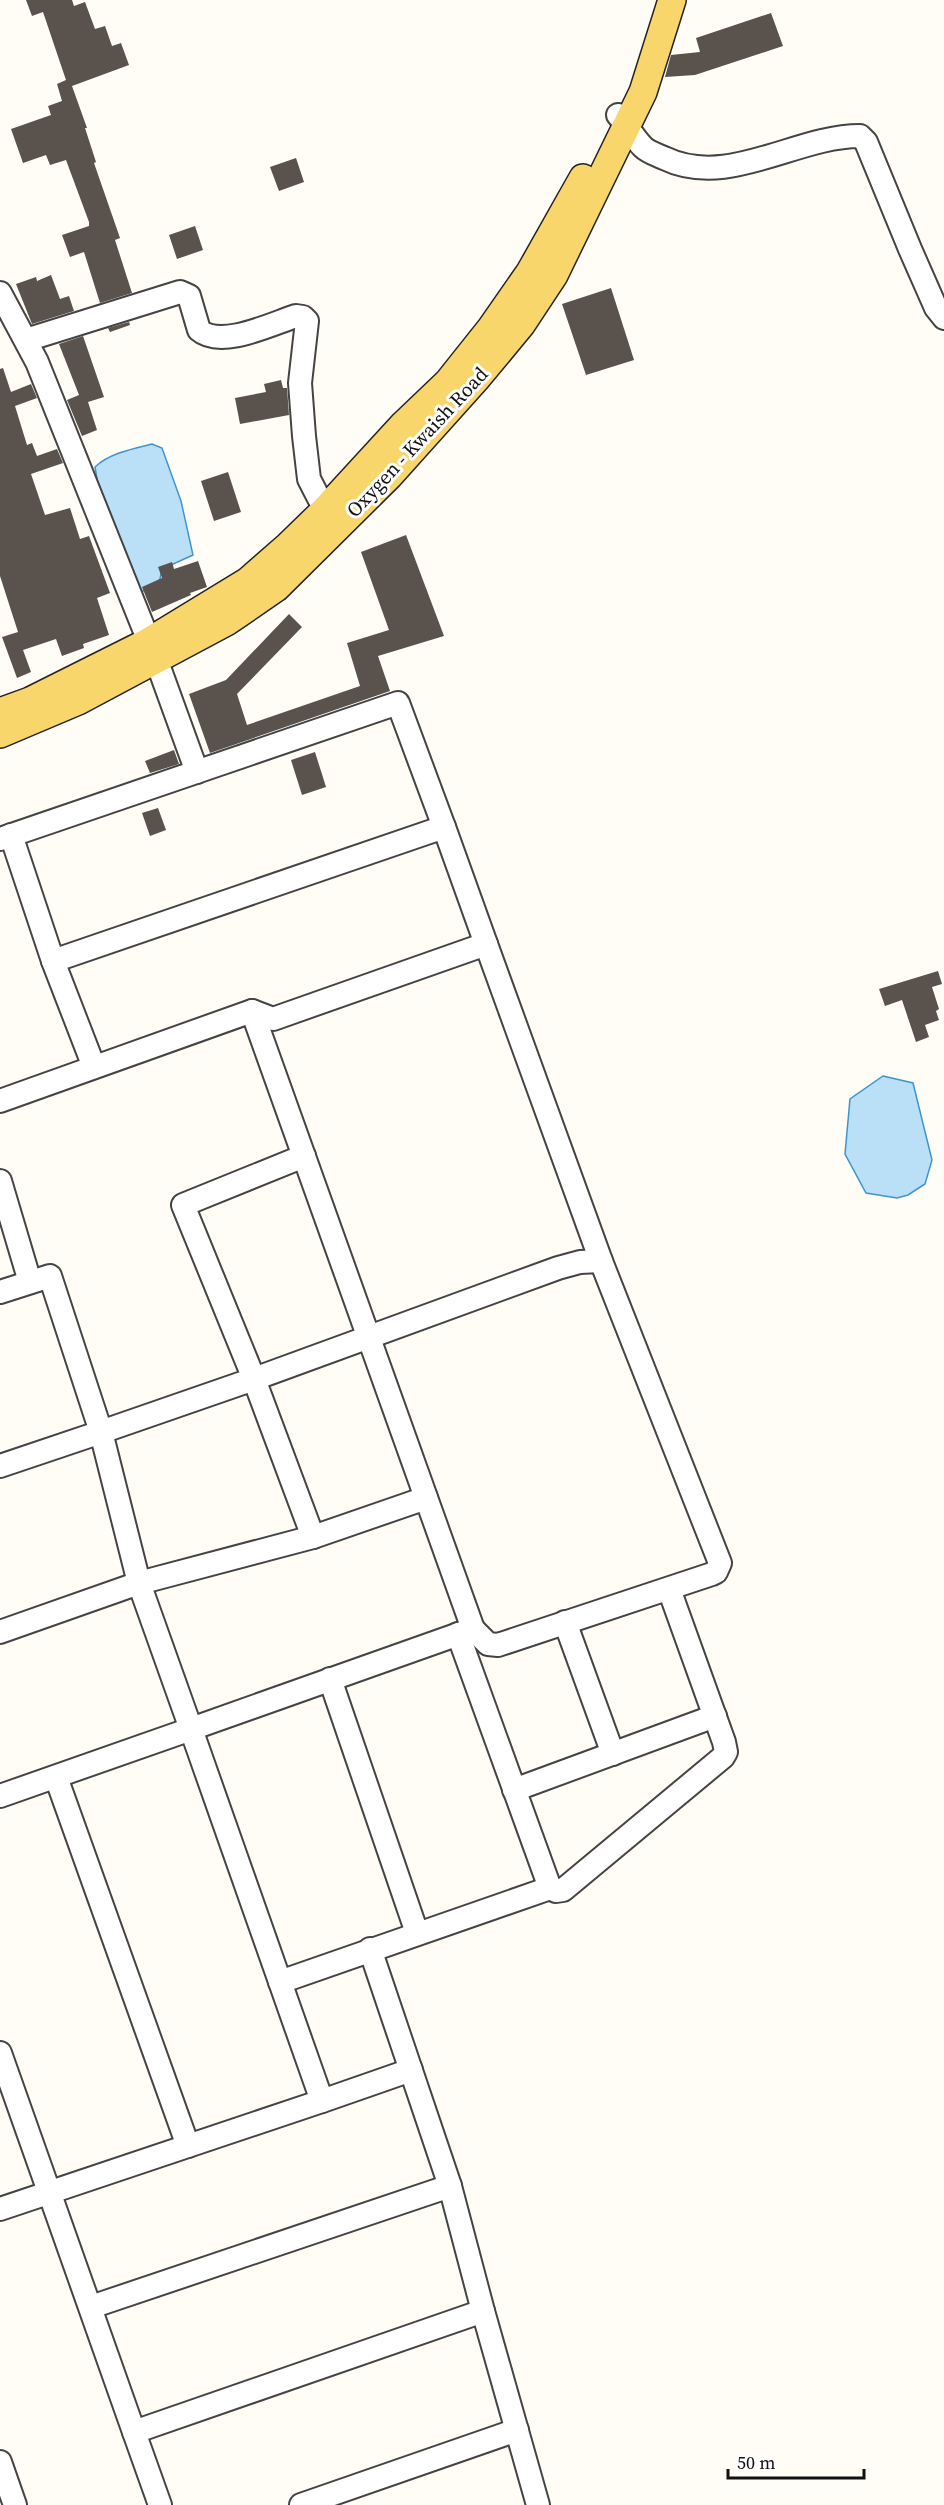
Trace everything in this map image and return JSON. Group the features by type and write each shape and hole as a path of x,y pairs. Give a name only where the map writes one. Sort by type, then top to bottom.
{"main road":[{"name":"Oxygen - Kwaish Road","path":"0,712 228,621 276,588 389,476 477,378 521,324 554,274 622,120 656,0"},
{"name":"Oxygen - Kwaish Road","path":"0,734 78,701 152,651 248,581 325,510 404,424 448,382 491,328 530,272 622,120 643,92 672,0"}],"street":[{"path":"622,120 644,149 679,166 715,168 765,158 826,140 860,136 866,142 936,308 944,318"},
{"path":"26,340 180,292 189,296 199,330 211,337 238,336 296,316 303,317 307,321 300,383 304,436 309,479 325,510"},
{"path":"0,293 37,362 152,651 197,771"},
{"path":"0,1797 465,1631 488,1644 498,1645 712,1574 716,1572 720,1563 601,1261 398,703 6,837 94,1068"},
{"path":"53,961 444,827"},
{"path":"0,1101 252,1011 273,1019 486,944"},
{"path":"252,1011 426,1498 514,1790 550,1888 556,1891 563,1890 723,1757 726,1752 669,1588"},
{"path":"304,1156 183,1205 254,1379 313,1537"},
{"path":"0,1181 30,1282"},
{"path":"0,1466 369,1339 558,1268 580,1262 601,1261"},
{"path":"0,1292 50,1276 101,1432 139,1583 322,2101"},
{"path":"0,1632 139,1583 313,1537 426,1498"},
{"path":"566,1622 613,1754"},
{"path":"330,1679 417,1933"},
{"path":"514,1790 715,1716"},
{"path":"56,1777 188,2146"},
{"path":"280,1982 550,1888"},
{"path":"370,1950 450,2186 538,2505"},
{"path":"1,2060 160,2505"},
{"path":"0,2209 411,2070"},
{"path":"91,2307 450,2186"},
{"path":"134,2432 483,2311"},
{"path":"301,2505 517,2430"},
{"path":"0,2462 15,2505"}],"water":[{"path":"152,444 162,448 181,501 193,555 162,569 160,579 151,590 135,592 104,519 95,467 114,455"},
{"path":"883,1076 913,1083 932,1160 925,1184 908,1195 897,1198 866,1193 845,1154 850,1099"}],"building":[{"path":"26,0 72,0 74,6 85,2 95,29 105,26 112,46 121,43 129,65 72,86 87,128 85,128 96,162 94,163 120,238 115,240 132,293 100,303 84,252 70,257 62,235 89,226 66,160 50,165 46,155 23,163 11,129 51,115 48,106 62,101 57,84 66,80 43,12 32,16"},
{"path":"771,13 783,46 695,75 665,77 671,55 700,52 696,38"},
{"path":"296,158 304,182 279,191 270,167"},
{"path":"195,226 203,250 177,259 169,235"},
{"path":"51,275 60,299 69,296 74,311 32,324 16,284 36,277 37,281"},
{"path":"611,288 634,360 586,375 562,304"},
{"path":"129,322 130,325 110,332 108,328"},
{"path":"83,336 104,397 88,402 97,430 82,436 67,400 79,395 59,344"},
{"path":"3,368 11,392 31,384 37,398 15,406 27,445 32,443 37,456 57,449 63,463 31,474 45,515 70,508 80,539 89,536 110,593 97,598 109,635 83,644 84,648 62,656 56,639 23,650 31,672 17,678 2,637 18,632 0,576 0,369"},
{"path":"281,380 283,388 287,388 289,415 240,424 235,398 266,392 264,384"},
{"path":"228,472 241,512 214,521 201,481"},
{"path":"406,535 444,636 378,656 390,691 210,753 189,694 226,680 289,614 302,627 237,694 247,725 360,686 347,643 389,630 361,552"},
{"path":"198,561 207,587 152,612 142,587 162,578 158,567 172,562 174,569"},
{"path":"174,750 179,764 150,773 145,761"},
{"path":"315,752 326,787 302,795 291,760"},
{"path":"158,808 166,830 150,836 142,813"},
{"path":"938,971 942,984 932,987 939,1009 936,1011 939,1020 925,1025 929,1037 916,1042 902,1000 885,1006 879,989"}]}
